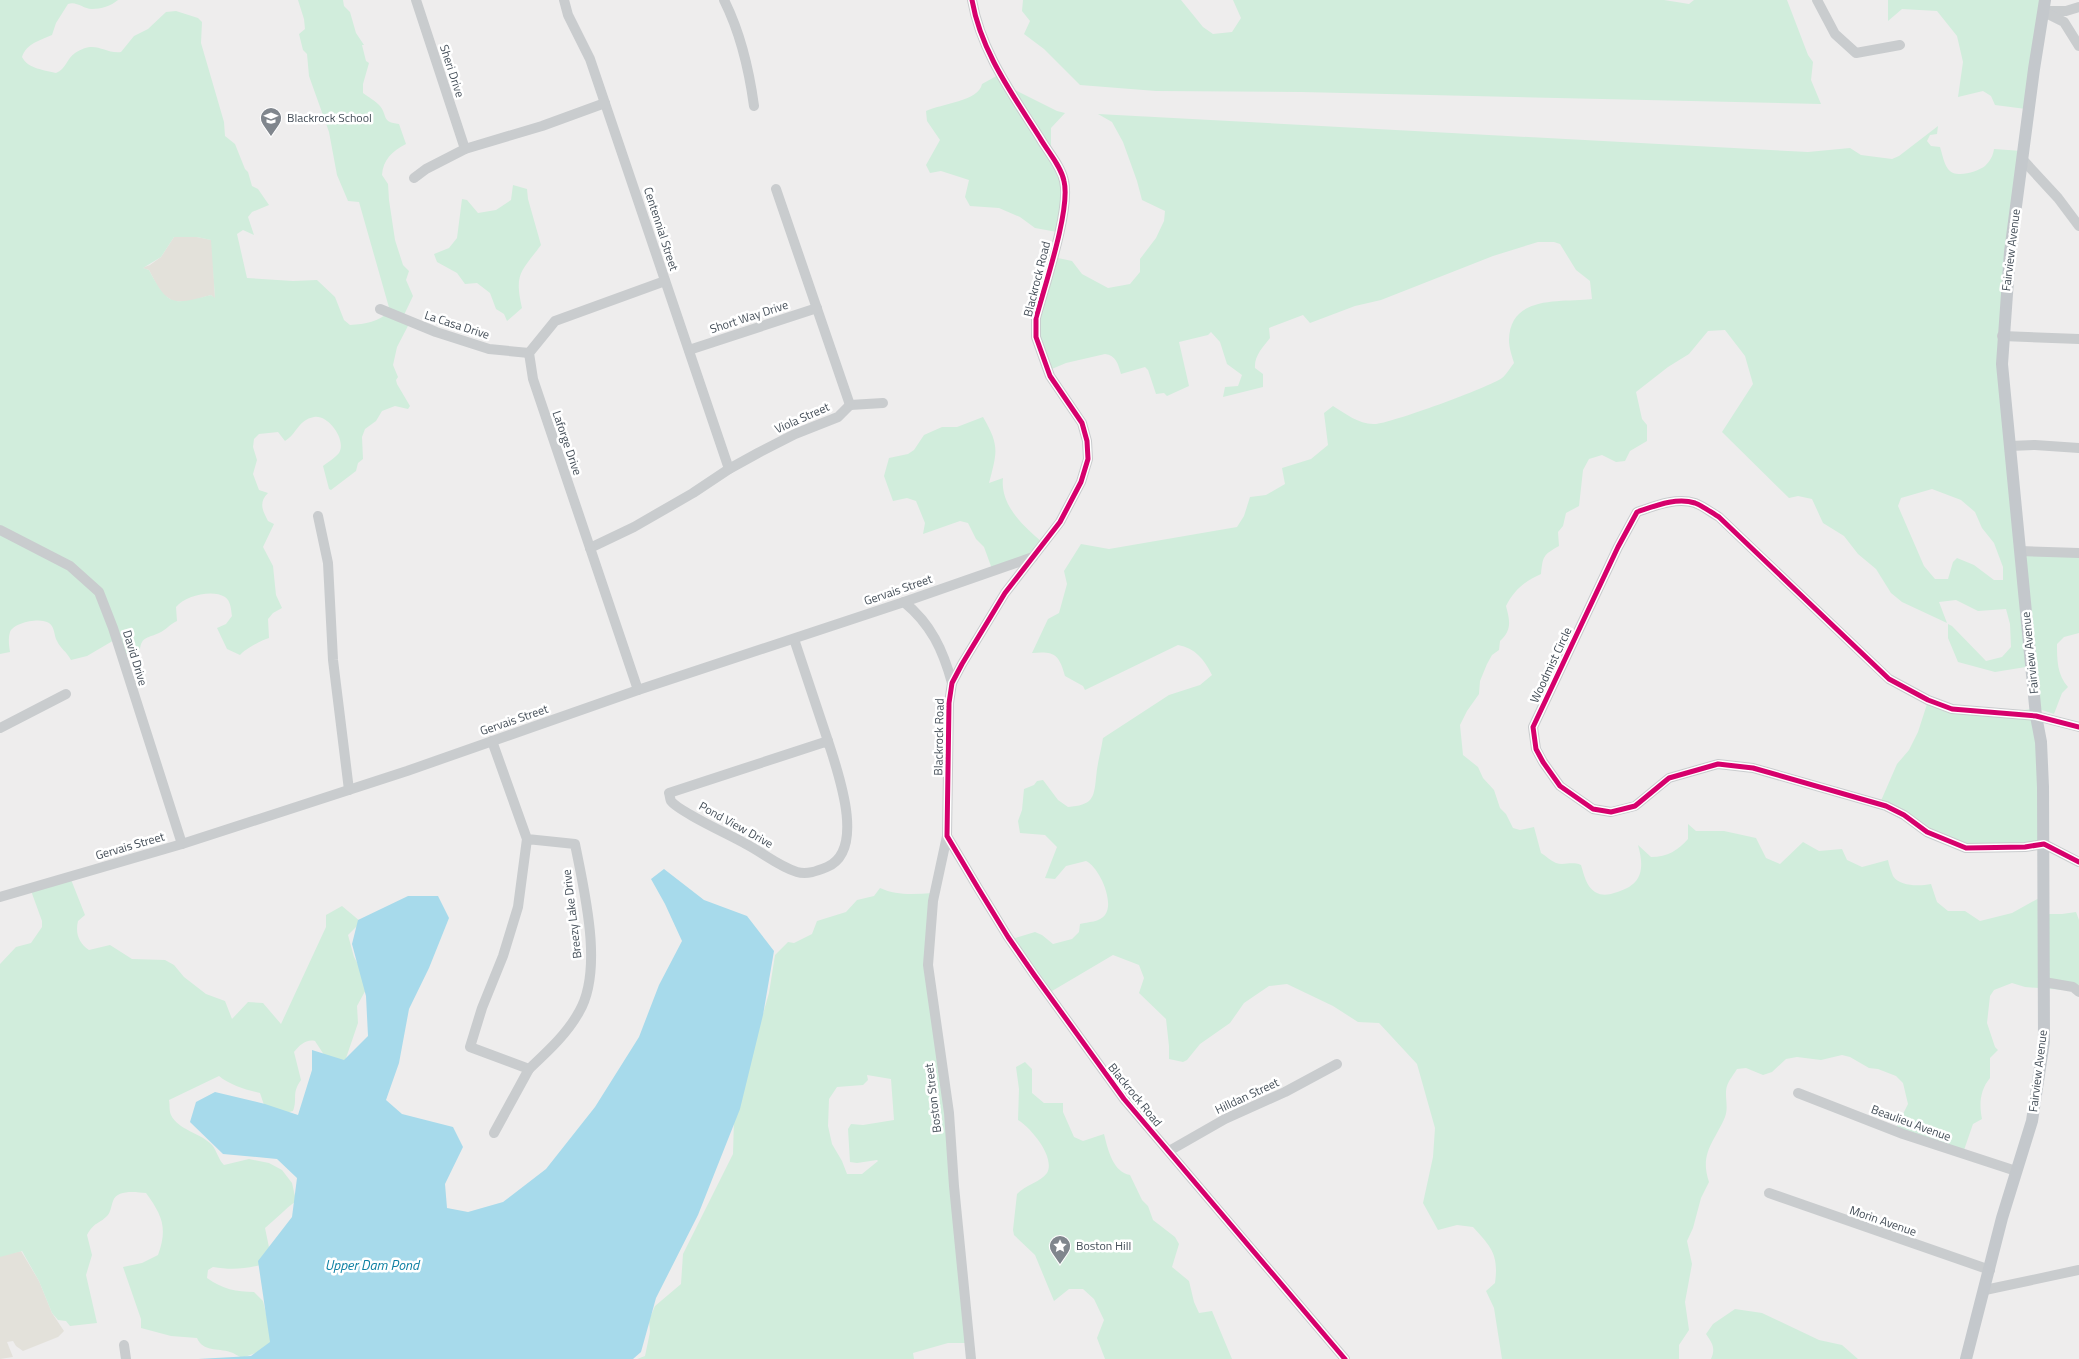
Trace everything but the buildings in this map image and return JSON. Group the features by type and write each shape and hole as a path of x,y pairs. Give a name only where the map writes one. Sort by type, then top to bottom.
{"main road":[{"name":"Fairview Avenue","path":"1966,1359 2016,1171 2032,1121 2044,1041 2044,844 2041,742 2036,716 2002,364 2002,336 2010,252 2034,69 2045,6"}],"street":[{"name":"Sheri Drive","path":"416,0 465,150"},
{"name":"Centennial Street","path":"564,0 568,15 590,59 646,220 728,469"},
{"path":"724,0 734,19 746,55 754,106"},
{"name":"Blackrock Road","path":"972,0 983,38 997,70 1054,159 1064,181 1065,204 1036,318 1036,337 1050,376 1082,424 1087,441 1088,459 1081,482 1060,522 1005,593 952,683 949,703 947,836 1008,937 1124,1099 1345,1359"},
{"path":"1817,0 1835,34 1856,53 1900,45"},
{"path":"2045,6 2066,11 2079,7"},
{"path":"2045,6 2064,22 2079,46"},
{"path":"414,178 426,169 465,150 542,126 604,103"},
{"path":"2023,160 2058,198 2079,226"},
{"path":"776,189 850,405 883,403"},
{"path":"529,353 554,321 665,281"},
{"name":"Short Way Drive","path":"689,350 816,308"},
{"name":"La Casa Drive","path":"380,309 436,332 489,349 529,353"},
{"path":"2002,336 2079,339"},
{"name":"Laforge Drive","path":"529,353 533,379 638,690"},
{"name":"Viola Street","path":"590,548 634,527 693,493 728,469 795,434 838,417 850,405"},
{"path":"2010,446 2035,445 2079,448"},
{"name":"Woodmist Circle","path":"2036,716 1952,709 1928,700 1889,679 1719,517 1695,503 1680,502 1666,503 1637,512 1618,547 1533,727 1536,749 1560,786 1593,808 1611,812 1635,806 1669,778 1718,764 1761,770 1886,806 1904,815 1926,832 1966,848 2025,847 2044,844"},
{"path":"318,516 328,563 333,660 349,790"},
{"name":"David Drive","path":"0,530 70,566 99,592 113,628 182,844"},
{"path":"2020,551 2079,553"},
{"name":"Gervais Street","path":"0,897 182,844 349,790 1033,557"},
{"path":"904,602 931,629 946,662 952,683"},
{"name":"Pond View Drive","path":"794,639 828,741 841,780 848,812 847,837 841,854 831,866 815,872 798,872 776,862 671,801 669,794 828,741"},
{"path":"0,728 66,694"},
{"path":"2036,716 2079,727"},
{"path":"492,741 527,839 518,907 503,956 482,1008 470,1047 529,1069"},
{"name":"Boston Street","path":"947,836 933,901 928,965 949,1112 954,1186 971,1359"},
{"name":"Breezy Lake Drive","path":"494,1134 529,1069 561,1038 580,1012 589,988 591,948 585,894 575,844 527,839"},
{"path":"2044,844 2079,862"},
{"path":"2044,982 2073,987 2079,992"},
{"name":"Hilldan Street","path":"1169,1151 1225,1119 1285,1092 1337,1064"},
{"name":"Beaulieu Avenue","path":"1798,1093 1922,1140 2016,1171"},
{"name":"Morin Avenue","path":"1769,1194 1990,1270"},
{"path":"1985,1290 2079,1270"},
{"path":"124,1345 126,1359"}],"shaded area":[{"path":"174,237 197,237 212,240 215,299 211,295 187,302 173,301 161,293 149,270 142,268 161,257"},
{"path":"21,1251 39,1281 52,1313 64,1331 58,1337 23,1351 13,1341 7,1342 13,1357 0,1359 0,1256"}],"green space":[{"path":"0,0 118,0 102,8 95,9 71,3 68,4 56,23 52,35 27,48 22,57 28,64 56,73 62,69 72,55 82,49 94,47 121,52 134,36 148,29 166,12 176,11 198,18 202,22 201,43 224,122 225,136 235,144 248,172 252,186 258,189 269,205 252,212 248,217 254,235 243,230 237,234 247,278 293,281 317,280 335,297 344,320 350,325 372,322 390,311 359,202 348,201 337,175 329,132 309,76 307,54 303,50 299,34 305,29 298,0 343,0 344,6 350,12 356,33 364,45 362,45 366,61 369,63 363,84 363,93 380,106 387,120 399,124 406,144 389,156 384,165 382,175 388,184 395,240 403,265 409,271 406,280 413,296 403,317 410,322 397,347 393,365 398,377 396,380 397,384 410,406 408,409 395,406 382,411 376,421 365,429 362,437 363,459 358,463 356,471 331,490 329,489 323,466 339,453 341,448 335,429 325,420 314,417 304,421 285,441 278,432 259,434 254,439 253,447 257,460 253,474 259,490 268,493 263,500 262,507 268,521 274,524 263,547 273,566 276,595 282,608 273,613 268,619 269,638 254,645 240,655 227,649 217,628 226,624 232,616 230,603 225,597 220,595 206,594 192,597 180,603 176,607 177,621 161,632 146,638 142,642 140,650 123,655 116,639 87,656 71,660 58,643 51,625 40,620 22,623 12,628 9,637 10,652 0,654","holes":["174,237 197,237 211,240 215,298 211,295 188,301 173,300 161,291 149,270 143,268 161,257"]},
{"path":"1023,0 1181,0 1203,27 1213,34 1232,32 1241,18 1233,0 1664,0 1689,4 1694,0 1787,0 1808,55 1813,62 1811,80 1821,104 1301,92 1156,91 1080,85 1044,49 1024,34 1030,21 1022,11"},
{"path":"1888,0 2045,0 2026,109 1995,105 1991,96 1983,91 1958,97 1963,62 1957,36 1937,11 1902,9 1888,21"},
{"path":"1000,74 1009,87 1057,111 1065,113 1051,128 1051,154 1064,184 1057,232 1035,228 1020,217 999,208 970,206 965,197 969,180 941,171 930,173 926,165 940,140 927,121 926,111 967,98 979,90 982,84"},
{"path":"1098,114 1808,152 1850,148 1861,155 1892,159 1899,156 1938,126 1937,134 1930,135 1927,141 1931,146 1940,147 1948,169 1956,174 1972,172 1985,166 1991,158 1994,149 2022,151 2002,346 2020,548 2079,552 2079,633 2064,637 2057,644 2060,672 2068,687 2062,693 2054,714 2039,709 2044,841 1978,846 1955,841 1880,803 1897,764 1909,750 1918,732 1928,701 1982,711 2011,711 2037,708 2032,666 1995,672 1958,662 1948,638 1948,624 1986,661 2002,657 2011,647 2010,624 2006,609 1978,611 1956,600 1939,602 1947,623 1902,602 1891,593 1876,569 1858,554 1844,536 1823,523 1812,499 1798,496 1789,498 1722,432 1753,384 1745,356 1725,330 1708,331 1689,354 1668,367 1636,392 1642,419 1647,425 1647,441 1630,451 1625,461 1616,462 1602,455 1589,459 1583,470 1579,506 1566,513 1563,526 1558,532 1559,546 1545,557 1542,563 1541,574 1520,587 1506,606 1509,621 1507,633 1500,641 1499,650 1492,655 1487,664 1480,681 1479,694 1460,725 1463,755 1478,767 1483,778 1494,790 1500,808 1506,814 1513,828 1520,830 1534,827 1541,853 1556,863 1581,865 1589,887 1600,894 1605,895 1623,890 1636,881 1641,869 1638,845 1651,857 1668,854 1676,850 1688,839 1688,824 1696,831 1724,831 1756,838 1766,858 1780,864 1803,842 1819,851 1842,849 1847,860 1862,867 1888,860 1896,880 1910,885 1931,884 1937,902 1948,911 1965,911 1980,921 2012,913 2041,897 2046,914 2076,912 2079,920 2079,991 2025,987 2012,983 1994,990 1990,996 1987,1023 1995,1047 1998,1050 1990,1058 1990,1078 1984,1087 1981,1097 1982,1119 1973,1124 1963,1153 1896,1128 1908,1104 1903,1083 1896,1076 1878,1069 1869,1068 1850,1057 1842,1055 1821,1060 1797,1057 1786,1059 1772,1072 1763,1075 1746,1068 1737,1069 1727,1086 1725,1117 1707,1155 1706,1172 1709,1182 1701,1198 1693,1228 1687,1241 1692,1264 1685,1302 1689,1330 1679,1345 1679,1359 1502,1359 1494,1308 1486,1291 1495,1283 1495,1258 1485,1240 1473,1227 1457,1225 1438,1230 1423,1203 1433,1157 1435,1128 1417,1064 1379,1023 1358,1022 1333,1006 1287,984 1269,986 1244,1003 1230,1023 1200,1044 1187,1060 1183,1062 1169,1059 1166,1019 1139,993 1144,978 1139,965 1113,955 1047,994 1012,939 1035,932 1053,944 1072,939 1079,932 1080,924 1100,919 1108,909 1104,885 1096,870 1086,861 1066,866 1055,879 1045,878 1057,847 1045,835 1020,833 1018,821 1022,810 1024,789 1034,785 1037,781 1043,780 1058,800 1068,807 1082,805 1087,802 1093,796 1103,738 1169,695 1200,685 1212,675 1198,655 1184,646 1178,645 1085,690 1083,686 1065,676 1055,656 1046,653 1032,653 1048,619 1059,613 1067,584 1064,571 1081,544 1109,549 1237,527 1244,516 1250,497 1266,495 1285,484 1282,468 1311,459 1328,445 1324,413 1333,406 1359,421 1375,424 1418,412 1494,383 1502,378 1514,363 1509,340 1512,325 1518,315 1528,308 1539,304 1592,299 1590,281 1576,270 1560,244 1538,242 1493,256 1381,300 1355,306 1310,323 1303,315 1269,328 1270,338 1260,352 1255,364 1255,368 1263,374 1263,387 1223,397 1225,387 1238,386 1242,375 1227,364 1220,342 1211,332 1208,335 1179,342 1189,386 1167,396 1164,393 1156,394 1148,370 1145,367 1121,374 1112,356 1105,354 1066,363 1047,371 1036,337 1053,257 1072,261 1082,274 1108,288 1130,284 1140,272 1140,259 1156,238 1164,221 1165,211 1142,200 1123,142 1112,122","holes":["1932,489 1961,500 1975,512 1982,528 1994,543 2003,567 2003,580 1994,580 1974,565 1957,558 1953,562 1948,579 1935,579 1924,566 1898,506 1901,498"]},
{"path":"513,185 527,189 541,245 528,261 519,280 522,308 507,321 504,314 496,309 490,293 477,283 465,284 457,273 437,262 434,254 449,248 457,238 462,199 467,200 478,213 496,210 511,200"},
{"path":"983,417 992,435 995,449 994,464 989,483 1003,478 1003,488 1009,506 1027,529 1042,542 1033,555 992,569 984,547 976,539 968,523 960,521 923,534 925,523 916,501 907,498 893,501 884,476 889,458 908,454 914,450 924,435 942,427 957,427"},
{"path":"70,877 85,915 78,921 77,930 79,938 89,950 110,945 132,959 165,960 174,965 184,977 206,994 225,1001 232,1019 248,1002 263,1003 281,1024 326,927 326,915 342,906 361,922 348,935 354,957 369,984 357,1006 358,1023 344,1064 330,1064 315,1041 309,1041 301,1045 294,1052 301,1080 296,1089 293,1111 278,1115 264,1105 260,1093 238,1087 219,1076 169,1100 170,1113 174,1120 212,1145 224,1165 249,1159 269,1163 282,1170 292,1183 296,1201 265,1228 270,1252 261,1265 237,1269 213,1267 208,1270 207,1278 218,1285 230,1289 254,1292 263,1301 274,1346 242,1358 230,1352 207,1348 197,1338 171,1336 141,1328 141,1319 123,1267 142,1263 158,1255 163,1237 162,1222 156,1208 146,1193 127,1192 115,1197 108,1214 94,1225 87,1235 92,1255 86,1275 97,1323 70,1326 66,1321 58,1320 52,1313 39,1281 22,1251 0,1257 0,964 16,947 31,943 42,927 42,921 30,888"},
{"path":"880,888 899,893 933,893 928,963 970,1343 948,1343 913,1353 914,1359 637,1359 645,1356 650,1332 649,1320 655,1306 681,1284 683,1254 733,1154 734,1119 738,1100 769,993 775,955 788,942 794,943 812,934 817,921 846,912 857,900 874,896","holes":["867,1075 891,1079 894,1120 863,1125 851,1124 848,1129 850,1162 878,1161 862,1174 847,1174 832,1144 828,1126 829,1099 837,1087 863,1085 868,1080"]},
{"path":"1025,1062 1032,1069 1032,1093 1044,1103 1063,1103 1063,1112 1074,1137 1083,1141 1104,1134 1115,1165 1119,1170 1130,1175 1142,1200 1148,1206 1153,1220 1175,1237 1179,1244 1172,1267 1189,1281 1199,1313 1212,1311 1232,1359 1105,1359 1097,1338 1104,1320 1094,1299 1083,1289 1069,1289 1054,1301 1035,1255 1014,1235 1013,1230 1017,1194 1044,1176 1049,1166 1045,1151 1040,1143 1029,1129 1018,1120 1019,1089 1016,1067"},
{"path":"1735,1309 1762,1313 1819,1340 1842,1345 1858,1359 1711,1359 1713,1346 1706,1334 1713,1324"}],"water":[{"name":"Upper Dam Pond","path":"664,869 704,900 747,916 774,951 763,1015 740,1109 698,1215 656,1298 641,1352 633,1359 198,1359 251,1356 270,1342 258,1261 292,1217 297,1178 277,1159 223,1154 190,1122 196,1102 215,1092 265,1104 298,1115 312,1070 312,1050 344,1060 368,1036 366,996 352,944 358,920 408,896 438,896 449,918 429,968 409,1009 399,1063 386,1100 402,1114 453,1127 463,1147 445,1184 447,1208 468,1212 503,1202 546,1169 595,1107 639,1037 659,985 682,941 651,879"}],"cycle path":[{"path":"972,0 976,19 990,55 1009,89 1057,164 1064,181 1064,210 1056,249 1036,318 1036,337 1050,376 1082,423 1087,441 1088,459 1081,482 1060,522 1005,593 952,683 949,703 947,836 1008,937 1124,1099 1345,1359"},
{"path":"2079,727 2036,716 1952,709 1928,700 1889,679 1719,517 1688,501 1666,503 1637,512 1618,547 1533,727 1536,749 1560,786 1593,809 1611,812 1635,806 1669,778 1718,764 1753,768 1886,806 1904,815 1927,832 1966,848 2025,847 2044,844 2079,862"}],"place":[{"name":"Blackrock School","path":"271,137"},
{"name":"Boston Hill","path":"1060,1265"}]}
